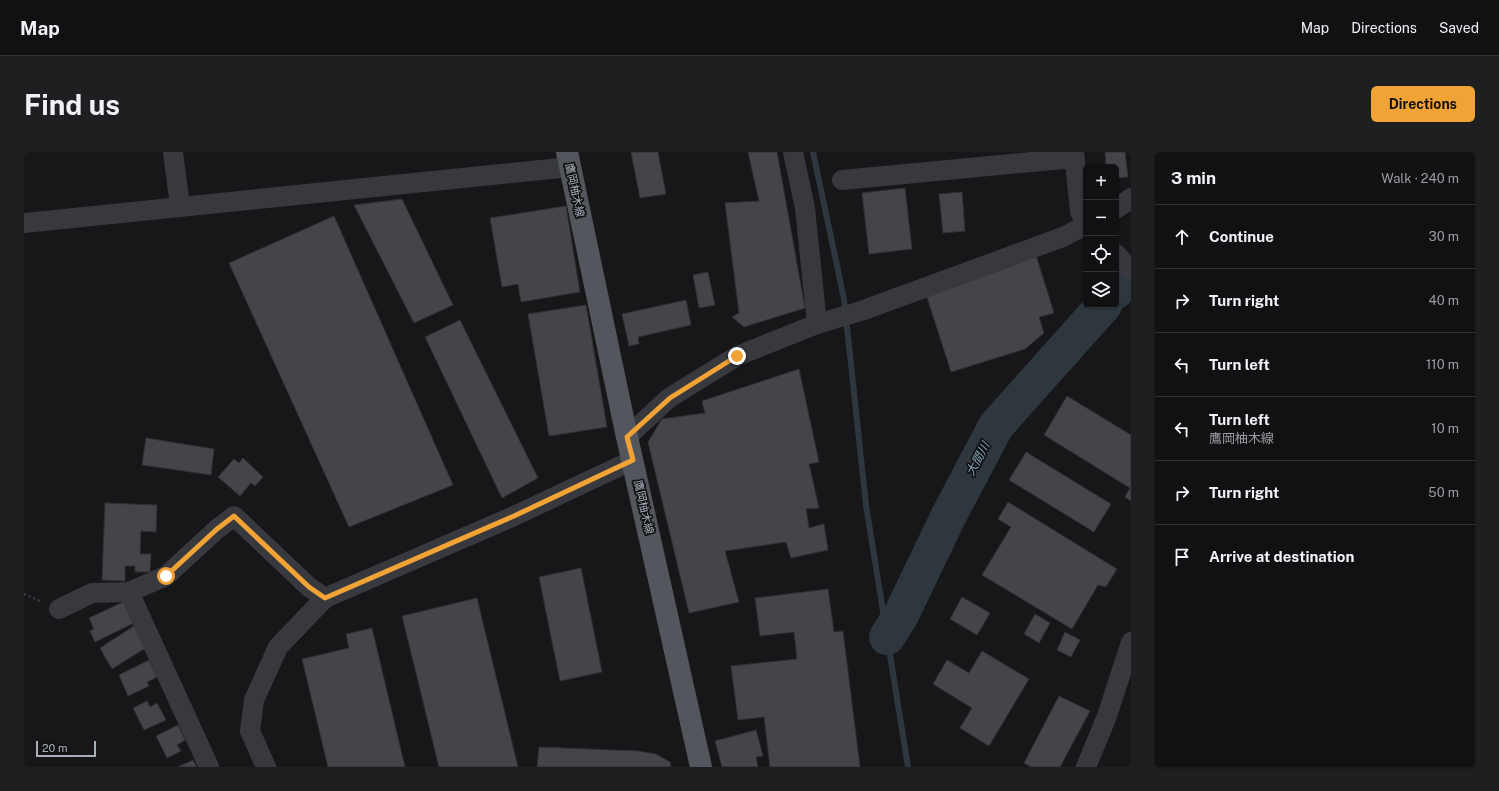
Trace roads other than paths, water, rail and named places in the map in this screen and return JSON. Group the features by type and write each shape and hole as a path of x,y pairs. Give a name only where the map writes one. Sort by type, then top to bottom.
{"main road":[{"name":"鷹岡柚木線","path":"568,159 627,437 701,767"}],"street":[{"path":"173,152 180,206"},
{"path":"793,152 806,208 824,322"},
{"path":"842,180 1074,155 1080,212 1083,216"},
{"path":"24,223 180,206 568,159"},
{"path":"1119,207 1131,198"},
{"path":"627,437 670,398 737,356 824,322 861,311 1063,237 1083,227"},
{"path":"1119,257 1131,270"},
{"path":"266,767 250,731 254,700 278,648 325,598 514,516 633,460"},
{"path":"59,609 92,593 129,592 166,576 217,529 234,516 309,587 325,598"},
{"path":"129,592 209,767"},
{"path":"1086,767 1107,716 1131,642"}],"waterway":[{"path":"813,152 844,299 866,505 908,767"},
{"name":"大間川","path":"1119,288 1131,275"},
{"name":"大間川","path":"887,637 901,615 948,517 996,426 1101,308"}]}
